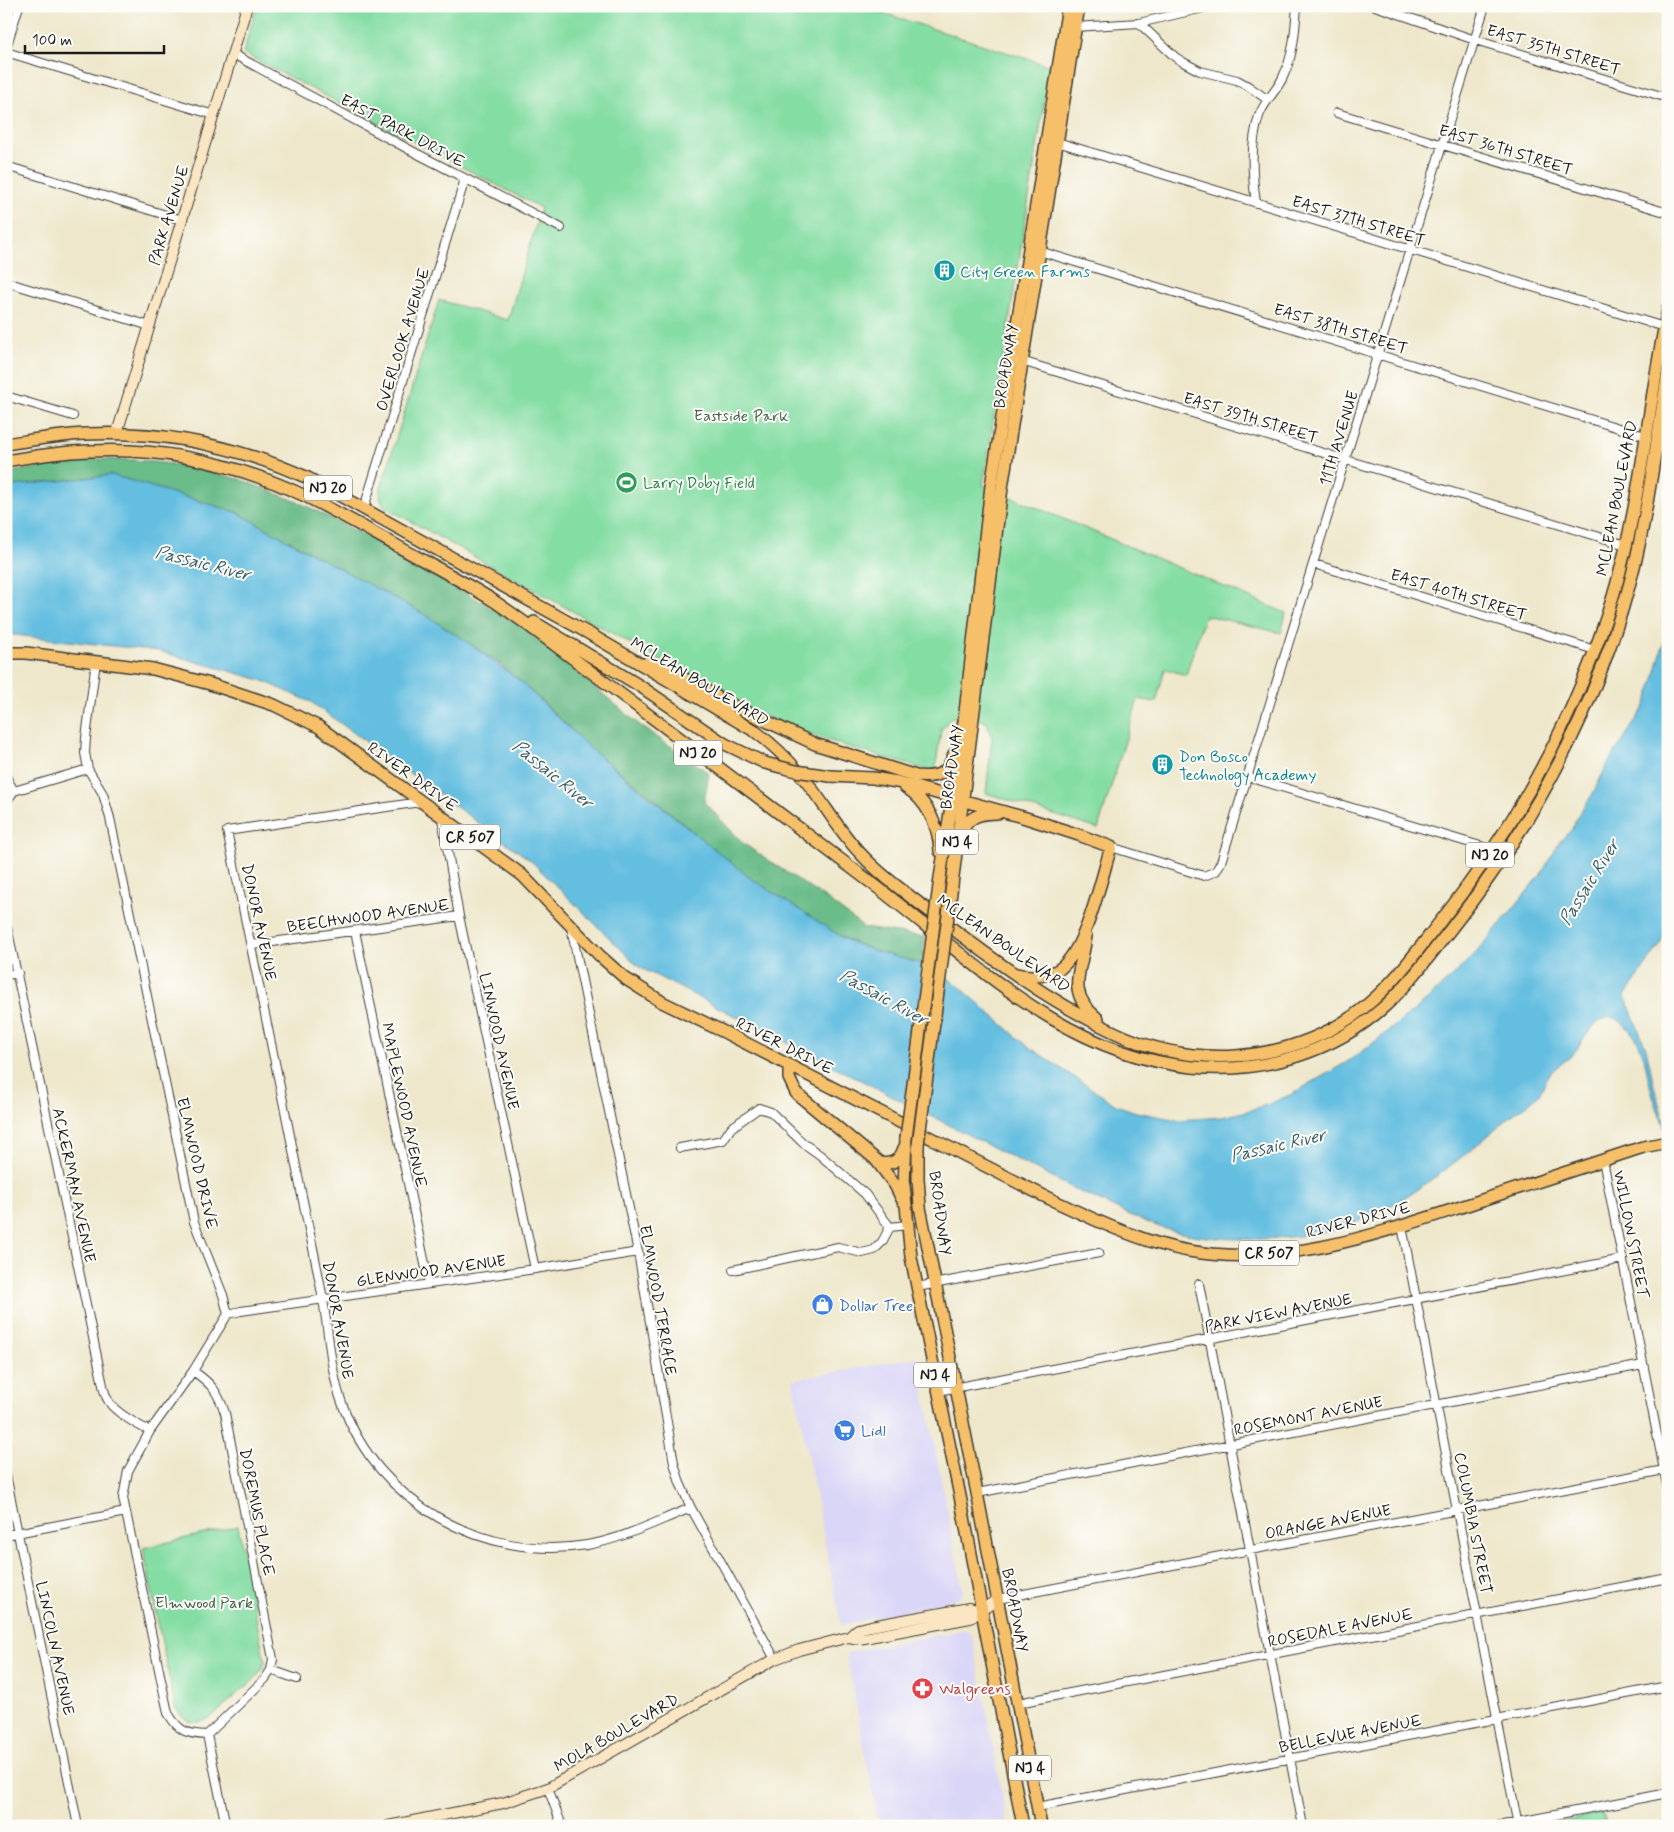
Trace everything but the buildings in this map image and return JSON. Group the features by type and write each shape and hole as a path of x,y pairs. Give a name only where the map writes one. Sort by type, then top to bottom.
{"main road":[{"name":"BROADWAY","path":"1052,140 1068,6"},
{"name":"BROADWAY","path":"1023,1826 917,1287 907,1225 904,1185 906,1138 940,878 957,798 968,722 992,486 1016,359 1052,140 1079,6"},
{"name":"MCLEAN BOULEVARD","path":"6,444 70,435 117,433 177,438 241,452 272,462 308,478 617,650 768,741 802,775 842,832 871,864 943,922 1013,973 1086,1018 1115,1033 1162,1050 1194,1056 1262,1054 1293,1045 1322,1033 1351,1017 1377,997 1390,984 1453,906 1494,850 1516,816 1552,750 1574,704 1595,650 1626,545 1668,309"},
{"name":"MCLEAN BOULEVARD","path":"6,461 72,452 123,450 182,456 232,467 303,494 495,602 571,656 874,885 1007,990 1048,1018 1095,1041 1128,1053 1160,1062 1212,1068 1262,1065 1296,1057 1328,1044 1359,1026 1385,1006 1414,975 1482,889 1512,845 1539,800 1585,709 1625,598 1635,563 1647,505 1668,373"},
{"path":"495,602 548,630 606,665 725,744 765,763 796,771 830,776 873,778 897,782 1008,813 1111,847 1087,927 1078,978 1079,996 1088,1011 1115,1033"},
{"path":"617,650 665,668 732,705 815,744 916,776 933,776 947,769 968,722"},
{"name":"RIVER DRIVE","path":"6,653 26,652 153,669 210,684 274,705 319,727 522,875 600,956 626,979 662,1002 1053,1200 1110,1225 1170,1247 1223,1254 1282,1253 1339,1243 1402,1226 1609,1159"},
{"path":"897,782 920,799 933,819 940,843 940,878"},
{"name":"BROADWAY","path":"957,798 952,885 918,1145 920,1207 957,1387 1041,1826"},
{"path":"952,885 964,827 971,818 981,814 1008,813"},
{"path":"1013,973 1036,976 1058,970 1070,959 1087,927"},
{"path":"789,1066 789,1078 796,1093 875,1159 886,1164 898,1159 904,1148 906,1138"},
{"name":"CR 507","path":"1609,1159 1643,1147 1668,1142"},
{"path":"875,1159 899,1192 905,1208"}],"street":[{"path":"6,48 19,6"},
{"path":"1075,27 1139,23 1212,6"},
{"path":"1256,203 1252,156 1260,114 1283,78 1292,54 1297,6"},
{"name":"EAST 35TH STREET","path":"1375,6 1475,40 1668,98"},
{"name":"11TH AVENUE","path":"1111,847 1204,876 1216,871 1221,862 1485,6"},
{"name":"PARK AVENUE","path":"117,433 233,54 244,7"},
{"path":"1139,23 1174,57 1200,71 1237,80 1268,100"},
{"path":"6,52 214,114"},
{"name":"EAST PARK DRIVE","path":"233,54 560,228"},
{"name":"EAST 36TH STREET","path":"1336,113 1668,213"},
{"name":"EAST 37TH STREET","path":"1052,140 1664,327"},
{"path":"6,166 182,220"},
{"name":"OVERLOOK AVENUE","path":"364,508 465,179"},
{"name":"EAST 38TH STREET","path":"1034,250 1646,436"},
{"path":"6,282 150,326"},
{"name":"EAST 39TH STREET","path":"1016,359 1626,545"},
{"path":"6,396 73,416"},
{"name":"EAST 40TH STREET","path":"1314,564 1595,650"},
{"name":"ELMWOOD DRIVE","path":"96,661 86,738 85,753 88,769 102,794 110,818 194,1222 224,1295 228,1314"},
{"path":"6,802 14,791 88,769"},
{"path":"6,777 14,791"},
{"path":"1248,777 1494,850"},
{"name":"DONOR AVENUE","path":"420,802 227,831 324,1300 335,1383 350,1423 374,1462 389,1480 421,1508 440,1520 470,1534 501,1543 524,1547 562,1548 589,1545 612,1539 691,1508"},
{"name":"LINWOOD AVENUE","path":"442,818 459,916 535,1269"},
{"name":"BEECHWOOD AVENUE","path":"251,945 459,916"},
{"name":"ACKERMAN AVENUE","path":"6,922 104,1390 109,1403 118,1411 150,1431"},
{"name":"ELMWOOD TERRACE","path":"570,925 638,1252 674,1463 691,1508 775,1660"},
{"name":"MAPLEWOOD AVENUE","path":"355,931 429,1283"},
{"path":"6,975 18,973"},
{"path":"680,1148 723,1140 731,1128 759,1108 771,1112 803,1143 820,1155 865,1194 890,1227"},
{"name":"WILLOW STREET","path":"1609,1159 1623,1259 1668,1490"},
{"path":"890,1227 907,1225"},
{"name":"COLUMBIA STREET","path":"1402,1226 1518,1824"},
{"path":"733,1270 838,1246 862,1253 874,1250 882,1242 890,1227"},
{"name":"GLENWOOD AVENUE","path":"228,1314 638,1252"},
{"path":"917,1287 1099,1252"},
{"name":"PARK VIEW AVENUE","path":"938,1391 1623,1259"},
{"path":"1199,1284 1303,1826"},
{"path":"228,1314 193,1371 150,1431 128,1470 123,1498 168,1713 174,1723 190,1734 208,1735 265,1679 271,1670 297,1679"},
{"name":"ROSEMONT AVENUE","path":"977,1493 1643,1365"},
{"name":"DOREMUS PLACE","path":"193,1371 213,1387 220,1396 225,1414 273,1659 271,1670"},
{"name":"ORANGE AVENUE","path":"998,1599 1664,1470"},
{"name":"LINCOLN AVENUE","path":"6,1475 78,1826"},
{"path":"6,1535 126,1512"},
{"name":"ROSEDALE AVENUE","path":"1018,1703 1668,1578"},
{"path":"982,1611 998,1599"},
{"name":"MOLA BOULEVARD","path":"388,1826 504,1803 548,1788 775,1660 799,1650 848,1637 858,1629 922,1615 969,1608 982,1611"},
{"name":"BELLEVUE AVENUE","path":"1037,1806 1668,1686"},
{"path":"208,1735 226,1826"},
{"path":"548,1788 562,1826"},
{"path":"1498,1826 1518,1824 1668,1793"}],"shaded area":[{"path":"917,1357 963,1590 961,1597 954,1600 841,1625 793,1380"},
{"path":"963,1630 968,1631 972,1636 1008,1826 879,1826 846,1653"}],"green space":[{"name":"Eastside Park","path":"257,6 861,6 1050,66 983,485 1286,613 1281,633 1205,615 1186,675 1165,669 1156,702 1138,699 1098,829 986,793 992,737 987,723 974,716 952,717 941,730 935,772 862,751 790,727 743,706 385,507 381,500 380,491 439,300 508,320 541,208 243,53"},
{"path":"92,459 133,460 172,464 239,479 298,502 375,540 522,626 641,726 709,773 704,802 744,844 828,900 864,928 925,937 922,964 875,951 848,940 823,926 749,877 709,845 592,750 542,701 500,664 429,617 236,512 112,475 6,487 6,473"},
{"name":"Elmwood Park","path":"238,1526 265,1662 253,1680 214,1715 206,1720 190,1722 175,1707 143,1548"},
{"path":"1602,1813 1605,1826 1536,1826"}],"water":[{"name":"Passaic River","path":"112,475 236,512 429,617 469,643 520,681 592,750 749,877 848,941 875,951 922,964 942,974 960,987 1026,1045 1116,1105 1136,1112 1178,1120 1222,1117 1244,1112 1292,1094 1367,1048 1426,1001 1477,952 1540,876 1561,840 1572,829 1576,818 1592,795 1607,765 1645,706 1668,626 1668,928 1659,946 1625,996 1646,1048 1667,1132 1654,1100 1644,1056 1638,1042 1620,1021 1615,1018 1608,1018 1596,1024 1574,1053 1551,1072 1538,1095 1532,1101 1514,1113 1472,1149 1426,1183 1402,1199 1354,1223 1330,1231 1292,1237 1228,1239 1169,1230 1136,1218 1082,1193 639,967 530,860 311,702 261,680 158,651 6,634 6,487"}],"place":[{"name":"City Green Farms","path":"944,271"},
{"name":"Larry Doby Field","path":"627,482"},
{"name":"Don Bosco Technology Academy","path":"1163,765"},
{"name":"Dollar Tree","path":"823,1305"},
{"name":"Lidl","path":"845,1430"},
{"name":"Walgreens","path":"923,1688"}]}
